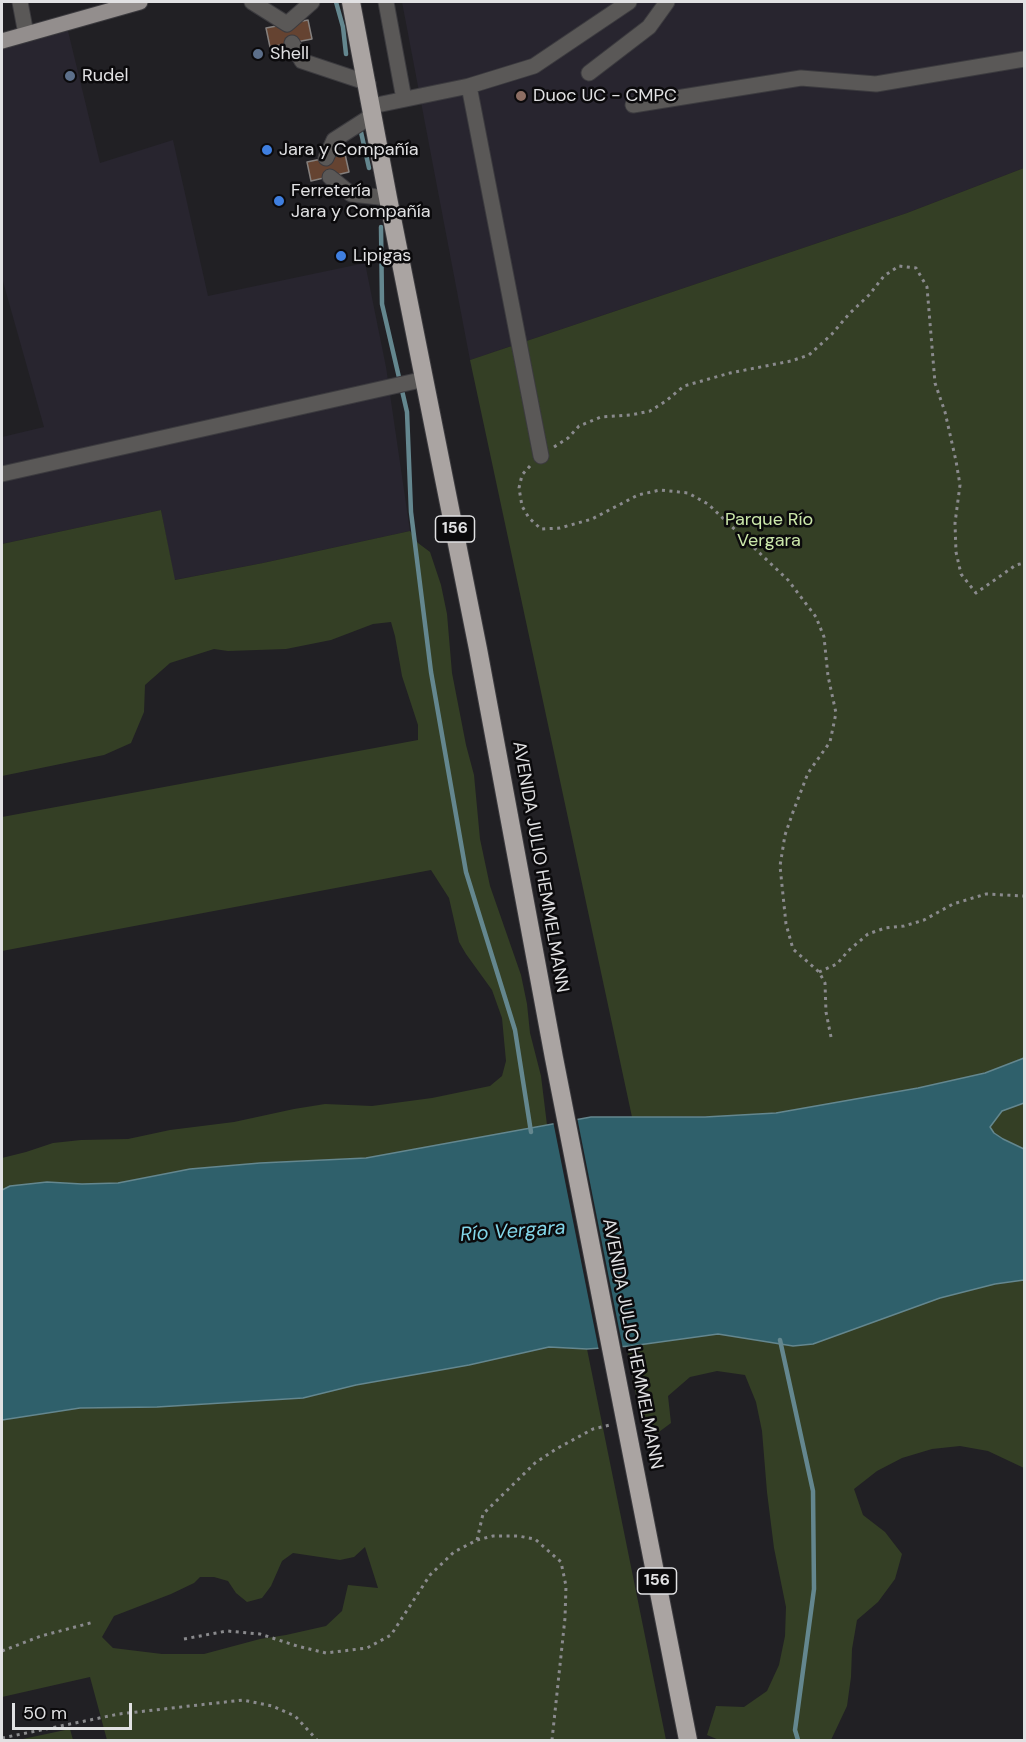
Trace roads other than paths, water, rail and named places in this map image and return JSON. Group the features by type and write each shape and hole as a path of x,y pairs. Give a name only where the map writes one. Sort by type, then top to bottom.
{"highway":[{"name":"AVENIDA JULIO HEMMELMANN","path":"351,2 688,1740"}],"main road":[{"path":"2,41 140,2"}],"street":[{"path":"20,2 26,34"},
{"path":"252,2 287,24 312,2"},
{"path":"386,2 404,99"},
{"path":"326,158 334,140 372,110 404,99 469,86 534,66 628,2"},
{"path":"589,73 649,27 667,2"},
{"path":"292,43 302,61 368,82"},
{"path":"633,105 801,78 876,84 1024,59"},
{"path":"469,86 541,456"},
{"path":"330,177 351,194 388,198"},
{"path":"2,474 425,379"}],"water":[{"name":"Río Vergara","path":"1024,1058 1024,1103 1002,1111 990,1127 1003,1139 1024,1149 1024,1280 995,1284 940,1298 813,1344 793,1346 718,1334 631,1346 587,1349 549,1347 469,1365 356,1385 303,1398 157,1407 80,1408 2,1420 2,1190 10,1186 47,1182 118,1183 190,1169 366,1158 591,1117 705,1117 776,1113 918,1088 985,1073"}],"waterway":[{"path":"336,2 343,27 346,54"},
{"path":"361,132 369,168"},
{"path":"381,227 382,304 407,412 411,512 431,672 466,872 515,1030 531,1132"},
{"path":"780,1340 813,1491 814,1589 795,1730 798,1740"}],"place":[{"name":"Shell","path":"258,54"},
{"name":"Rudel","path":"70,76"},
{"name":"Duoc UC - CMPC","path":"521,96"},
{"name":"Jara y Compañía","path":"267,150"},
{"name":"Ferretería Jara y Compañía","path":"279,201"},
{"name":"Lipigas","path":"341,256"}],"park label":[{"name":"Parque Río Vergara","path":"769,530"}]}
